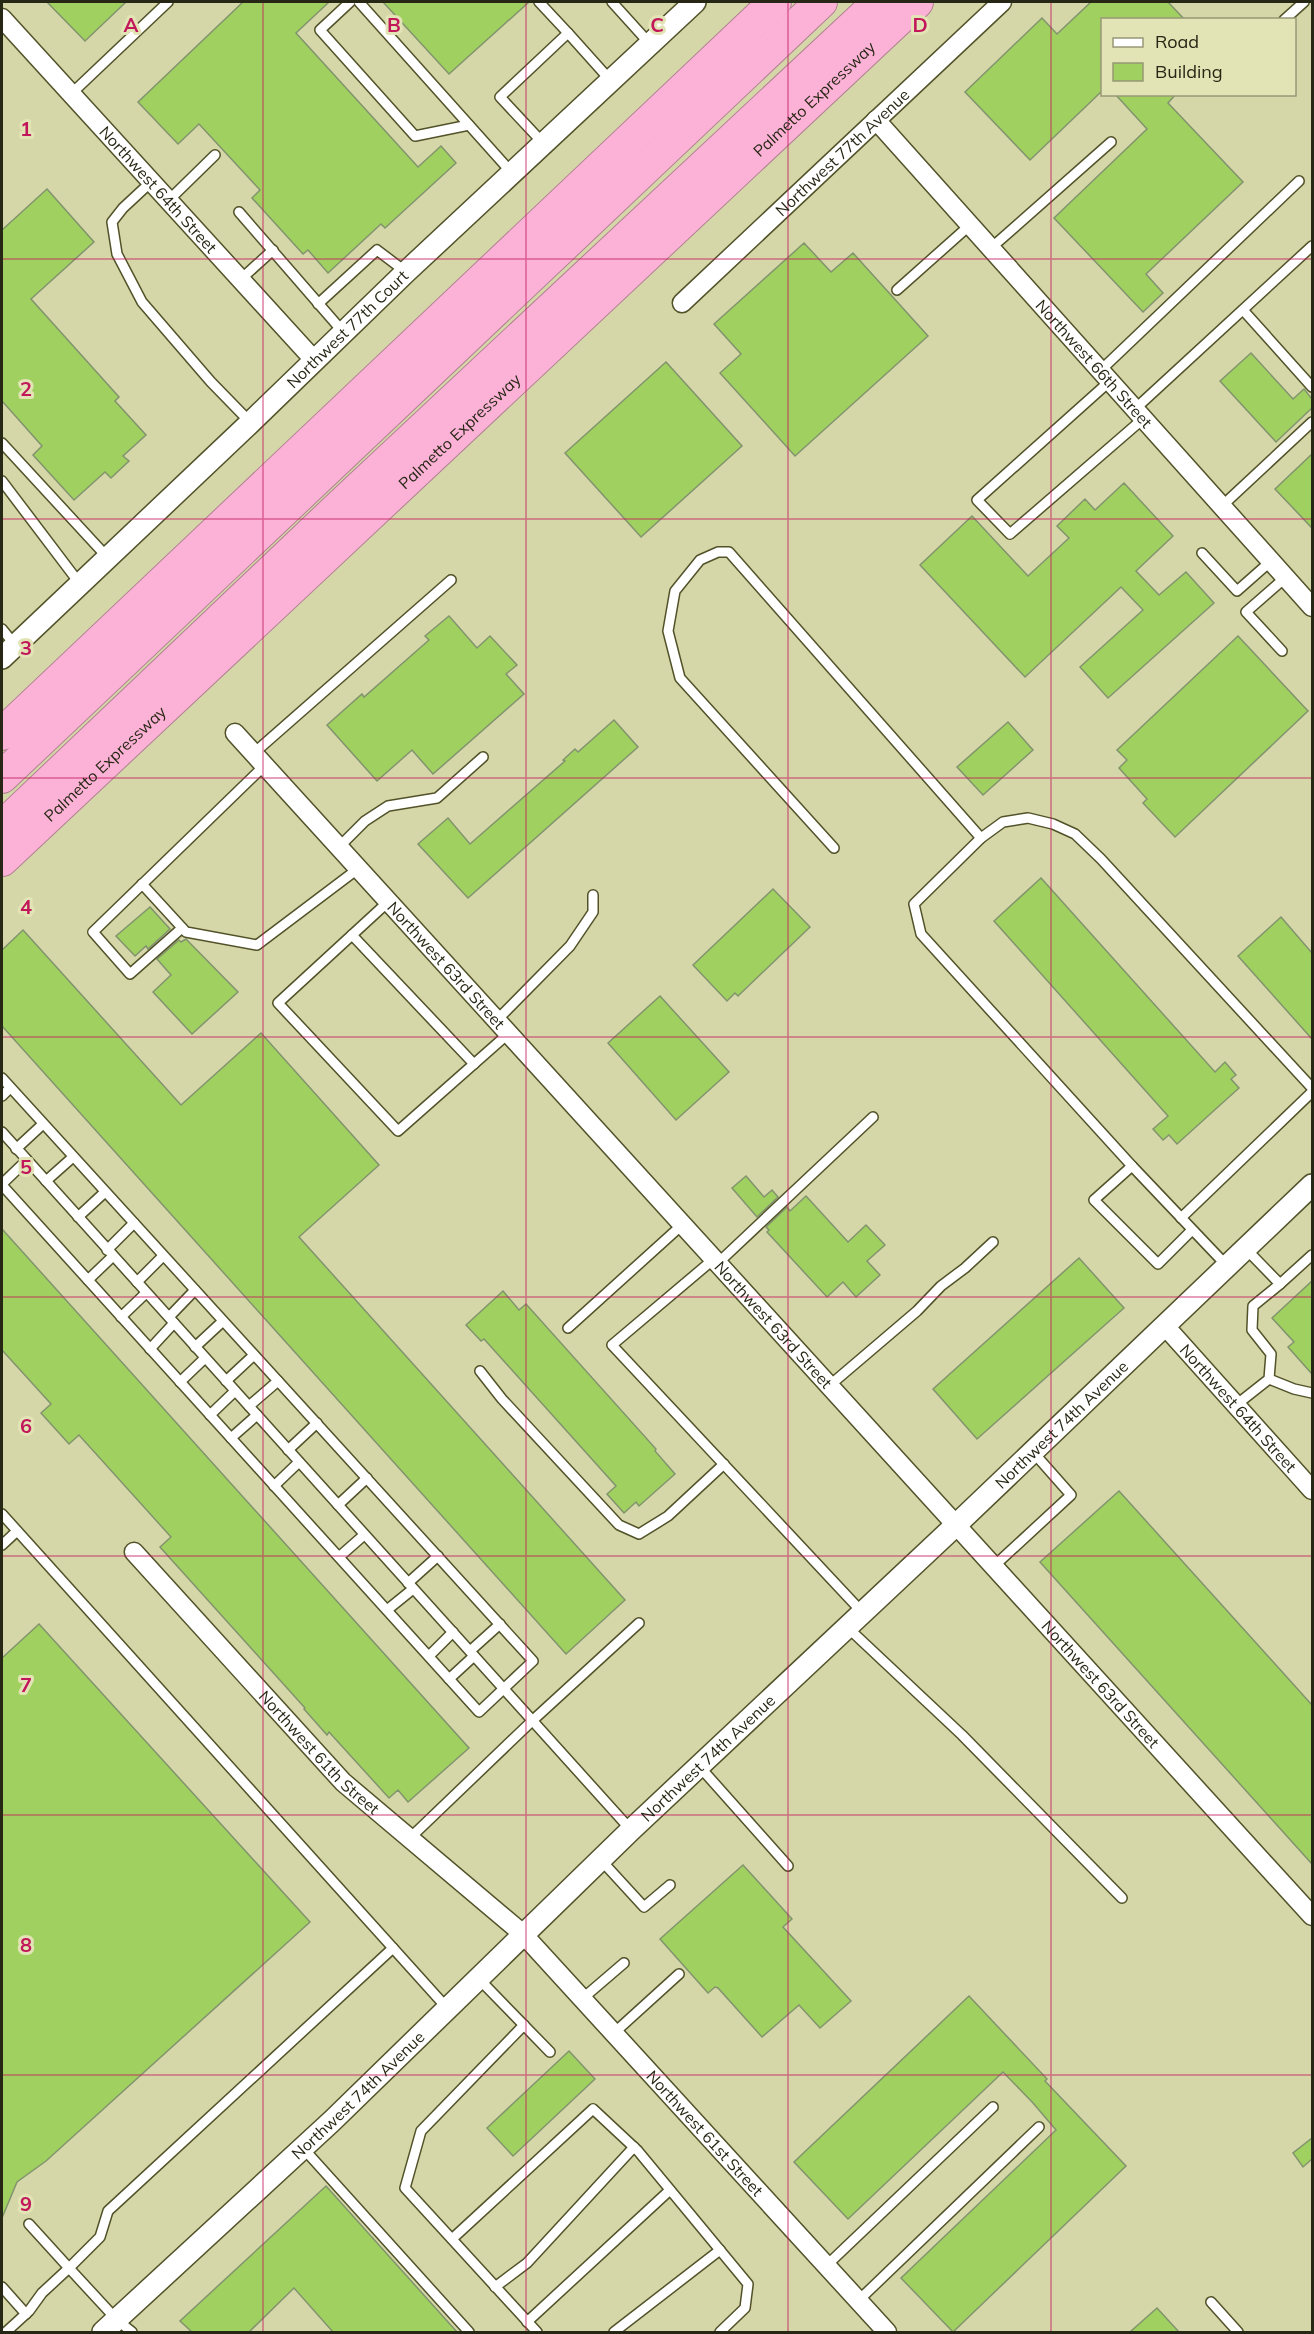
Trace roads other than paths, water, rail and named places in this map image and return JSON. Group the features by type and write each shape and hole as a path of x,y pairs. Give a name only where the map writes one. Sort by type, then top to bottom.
{"highway":[{"path":"2,735 775,2"},
{"path":"2,777 821,2"},
{"path":"2,827 346,500 879,2"},
{"name":"Palmetto Expressway","path":"2,860 916,2"}],"street":[{"name":"Northwest 77th Court","path":"6,644 80,584 108,558 406,272 695,2"},
{"name":"Northwest 77th Avenue","path":"682,303 1002,2"},
{"name":"Northwest 64th Street","path":"2,18 315,361"},
{"name":"Northwest 66th Street","path":"876,120 1312,605"},
{"name":"Northwest 63rd Street","path":"236,733 1312,1916"},
{"name":"Northwest 74th Avenue","path":"117,2328 600,1859 956,1526 1312,1185"},
{"name":"Northwest 64th Street","path":"1165,1326 1312,1490"},
{"name":"Northwest 61th Street","path":"134,1552 343,1782 523,1934"},
{"name":"Northwest 61st Street","path":"523,1934 887,2332"}],"lane":[{"path":"71,94 168,2"},
{"path":"350,2 320,30 415,136 470,125"},
{"path":"359,2 512,173"},
{"path":"539,2 611,81"},
{"path":"612,2 650,44"},
{"path":"1286,18 1304,2"},
{"path":"543,143 500,97 568,33"},
{"path":"991,248 1111,142"},
{"path":"168,201 215,155"},
{"path":"1299,181 1105,376 977,500 1010,534 1139,414 1243,310 1312,246"},
{"path":"151,182 123,208 112,222 117,254 142,302 250,423"},
{"path":"238,212 344,333"},
{"path":"897,290 970,225"},
{"path":"240,280 273,250"},
{"path":"318,304 377,250 406,272"},
{"path":"1243,310 1312,387"},
{"path":"1222,506 1312,422"},
{"path":"2,442 108,558"},
{"path":"2,480 80,584"},
{"path":"834,848 680,678 668,631 675,591 700,560 718,552 729,552 981,838"},
{"path":"1202,554 1237,591 1271,561"},
{"path":"1282,651 1246,612 1286,577"},
{"path":"182,928 129,974 93,932 142,884 260,759 451,580"},
{"path":"339,847 365,821 388,806 437,798 483,757"},
{"path":"1181,1218 1312,1090 1101,859 1074,834 1053,824 1028,818 1003,822 981,838 914,904 921,934 1132,1166 1192,1230 1227,1266"},
{"path":"142,884 186,932 257,945 359,868"},
{"path":"388,901 278,1003 398,1131 474,1064 570,946 593,912 593,895"},
{"path":"352,935 474,1064"},
{"path":"2,1078 533,1661 479,1712 2,1184 27,1160"},
{"path":"2,1096 10,1088"},
{"path":"873,1118 716,1261 612,1345 724,1464 854,1619 962,1736 1122,1898"},
{"path":"16,1149 43,1124"},
{"path":"2,1132 631,1830"},
{"path":"46,1181 73,1157"},
{"path":"1132,1166 1094,1200 1158,1264 1192,1230"},
{"path":"78,1217 105,1192"},
{"path":"88,1280 134,1223"},
{"path":"568,1328 683,1224"},
{"path":"829,1386 993,1242"},
{"path":"1246,1249 1280,1284"},
{"path":"1236,1405 1269,1379 1271,1354 1252,1330 1253,1306 1312,1255"},
{"path":"137,1282 164,1256"},
{"path":"150,1349 195,1290"},
{"path":"121,1317 146,1293"},
{"path":"195,1347 223,1321"},
{"path":"226,1381 254,1355"},
{"path":"180,1382 205,1358"},
{"path":"480,1371 502,1399 619,1525 630,1531 639,1534 668,1516 724,1464"},
{"path":"1269,1379 1293,1389 1312,1393"},
{"path":"249,1406 278,1381"},
{"path":"210,1415 235,1391"},
{"path":"231,1438 257,1415"},
{"path":"288,1450 317,1424"},
{"path":"993,1567 1071,1495 1033,1452"},
{"path":"274,1486 299,1462"},
{"path":"338,1505 367,1478"},
{"path":"2,1514 447,2008"},
{"path":"2,1545 17,1531"},
{"path":"339,1557 364,1535"},
{"path":"387,1610 438,1556"},
{"path":"409,1839 532,1721 639,1623"},
{"path":"449,1679 500,1624"},
{"path":"429,1656 453,1632"},
{"path":"699,1766 788,1866"},
{"path":"600,1859 644,1907 670,1886"},
{"path":"6,2332 26,2314 42,2293 100,2237 108,2211 393,1948"},
{"path":"582,1999 624,1963"},
{"path":"614,2033 679,1974"},
{"path":"478,1978 550,2052"},
{"path":"524,2025 421,2131 405,2188 537,2332"},
{"path":"826,2266 993,2107"},
{"path":"452,2239 593,2109 634,2147 748,2284 745,2308 720,2332"},
{"path":"858,2301 1039,2127"},
{"path":"495,2286 527,2263 634,2147"},
{"path":"303,2148 469,2332"},
{"path":"527,2322 670,2190"},
{"path":"29,2224 69,2268 117,2328"},
{"path":"614,2332 720,2250"},
{"path":"2,2287 26,2314"},
{"path":"1211,2302 1238,2332"}]}
